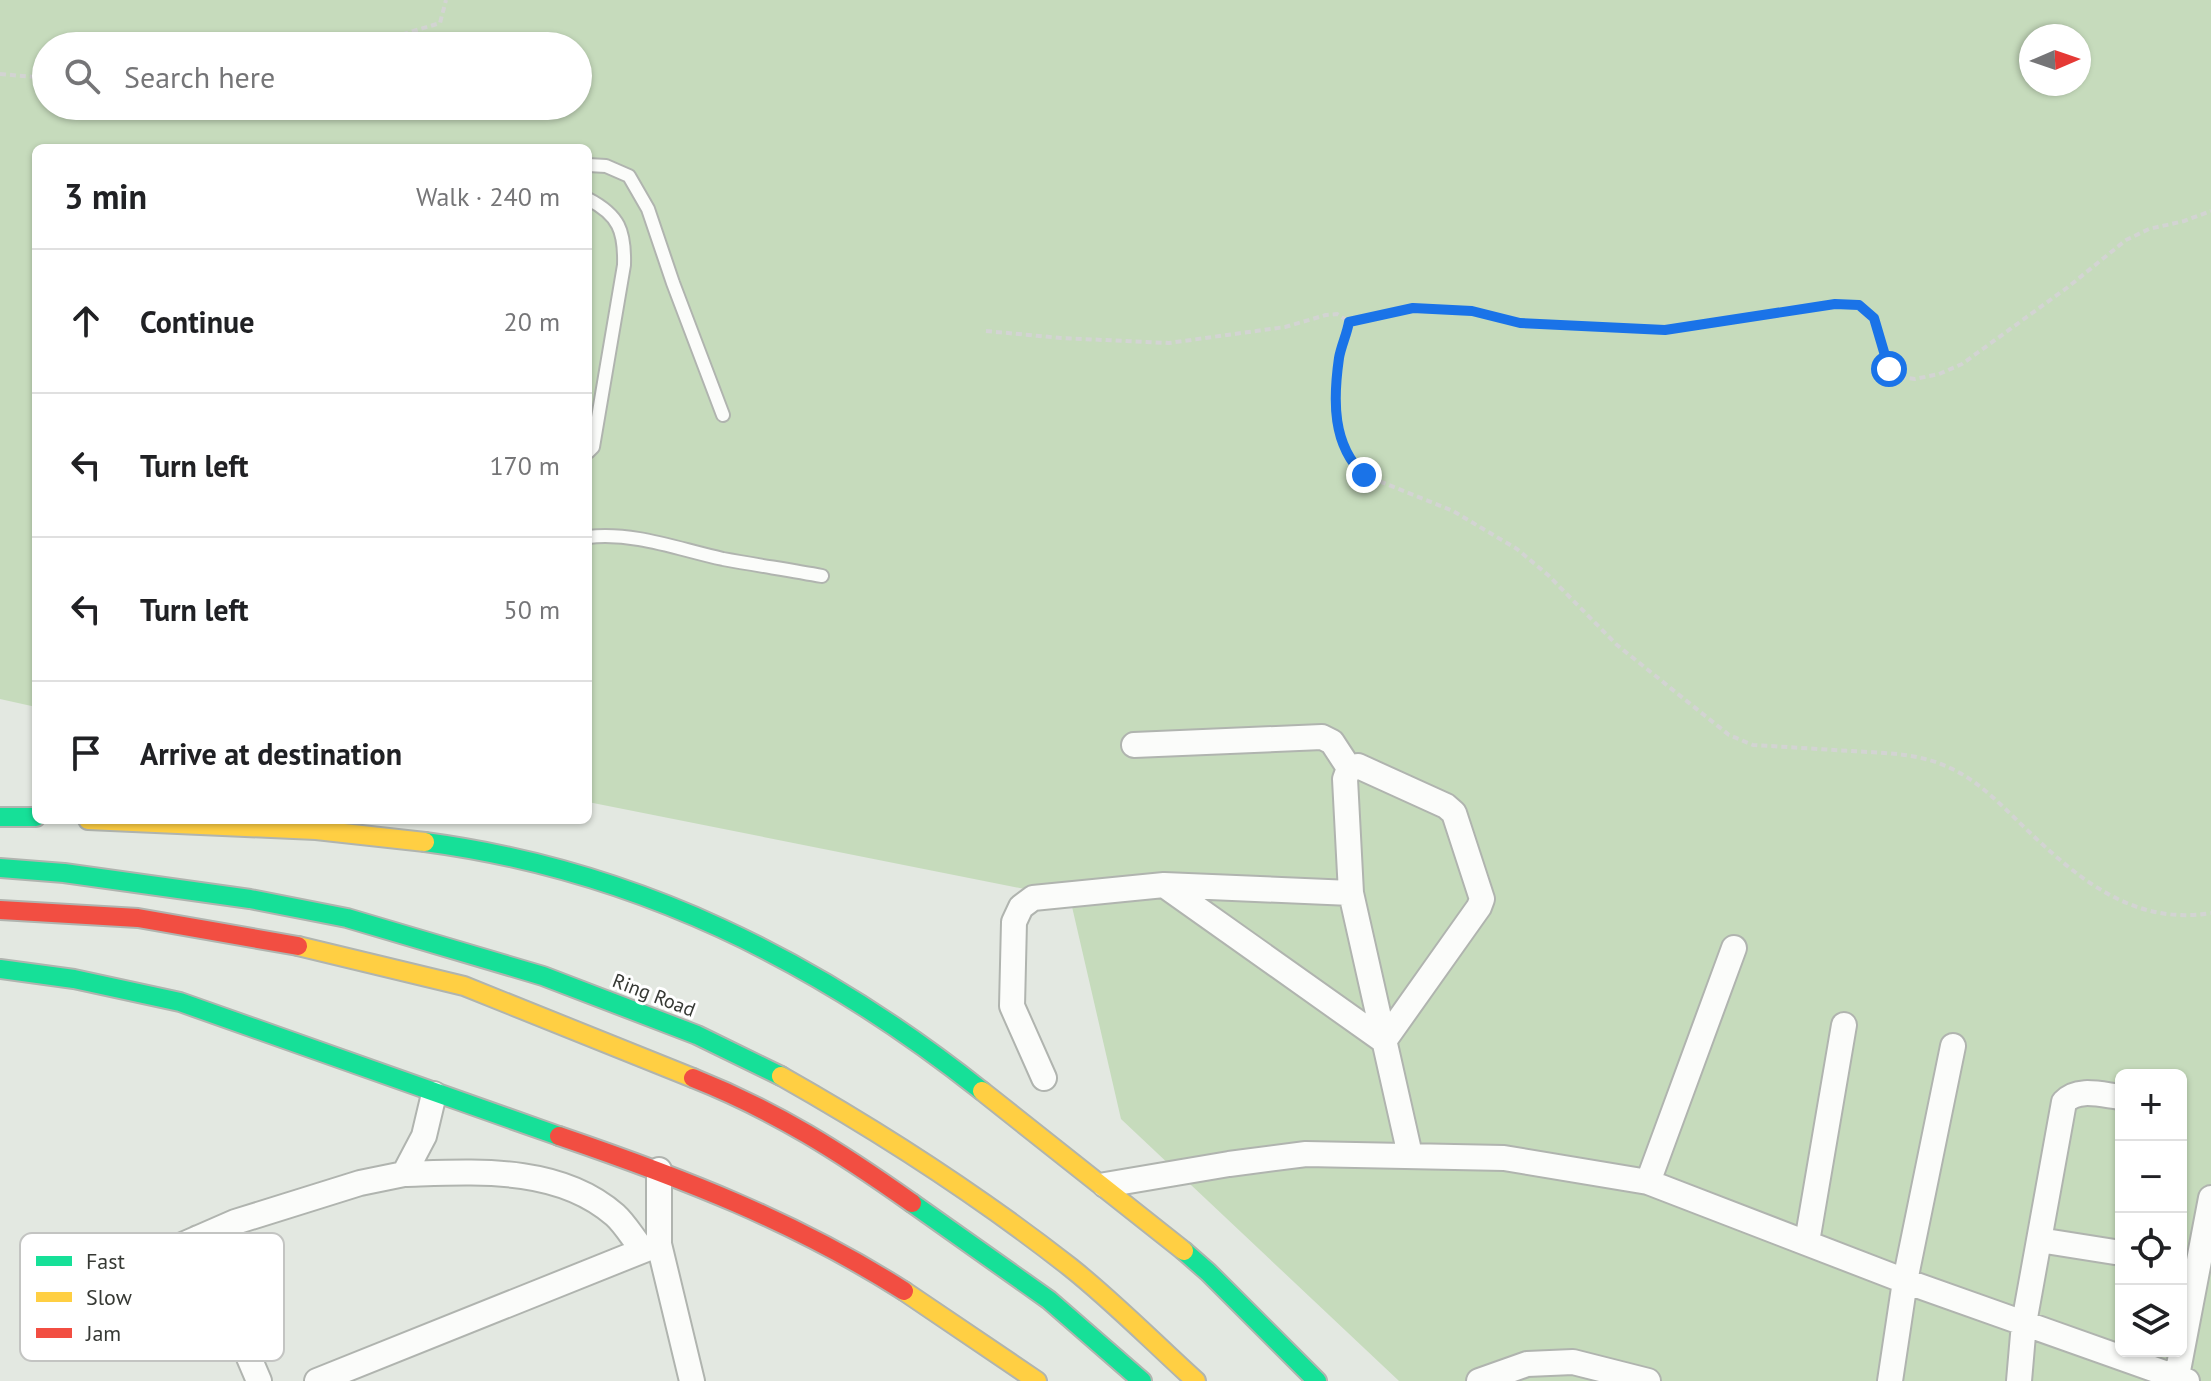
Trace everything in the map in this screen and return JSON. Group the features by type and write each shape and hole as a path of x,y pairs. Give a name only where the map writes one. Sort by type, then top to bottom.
{"main road":[{"path":"0,817 32,817"},
{"path":"228,824 394,837 529,861 610,883 701,918 797,964 899,1027 1105,1185 1208,1272 1317,1381"},
{"name":"Ring Road","path":"0,868 64,873 250,899 347,918 543,976 697,1035 757,1062 869,1125 972,1193 1072,1269 1196,1381"},
{"path":"0,910 138,918 300,946 449,982 558,1022 748,1100 842,1153 1049,1300 1142,1381"},
{"path":"0,969 74,979 180,1002 434,1094 659,1170 766,1214 887,1280 1037,1381"}],"street":[{"path":"1134,745 1322,737 1332,742 1349,768"},
{"path":"1349,768 1358,766 1446,806 1454,813 1482,899 1384,1041"},
{"path":"1349,768 1345,779 1351,893 1410,1155"},
{"path":"1044,1078 1012,1006 1014,922 1021,907 1033,898 1164,885 1351,893"},
{"path":"1164,885 1384,1041"},
{"path":"1648,1182 1734,948"},
{"path":"1807,1242 1844,1025"},
{"path":"1890,1381 1905,1281 1953,1046"},
{"path":"2019,1381 2024,1323 2064,1102 2071,1095 2080,1093 2115,1096"},
{"path":"404,1174 424,1136 434,1094"},
{"path":"1105,1185 1306,1154 1504,1158 1648,1182 1905,1281 2182,1378 2197,1265 2211,1198"},
{"path":"659,1170 651,1247 691,1381"},
{"path":"210,1233 235,1222 360,1183 404,1174 482,1172 521,1176 585,1195 615,1215 651,1247"},
{"path":"2039,1240 2115,1252"},
{"path":"317,1381 651,1247"},
{"path":"250,1361 259,1381"},
{"path":"1479,1381 1527,1364 1573,1362 1648,1381"}],"lane":[{"path":"592,165 606,166 629,176 648,209 723,415"},
{"path":"592,201 606,208 619,224 625,244 592,448"},
{"path":"592,537 613,534 638,537 722,558 822,576"}],"path":[{"path":"410,32 440,23 446,0"},
{"path":"0,74 32,77"},
{"path":"986,331 1169,343 1285,327 1326,315 1337,314 1349,322 1413,308 1472,311 1520,323 1665,330 1835,304 1859,305 1874,318 1889,369 1902,377 1915,379 1939,374 1962,364 2068,287 2126,240 2149,229 2211,211"},
{"path":"1349,322 1340,356 1336,409 1343,448 1351,463 1364,475 1453,511 1517,549 1548,575 1617,645 1729,735 1753,745 1925,758 1956,771 1985,789 2035,838 2105,894 2128,906 2161,914 2188,916 2211,913"}],"green space":[{"path":"0,0 2211,0 2211,1381 1399,1381 1121,1119 1070,898 592,803 592,144 32,144 32,706 0,699"}],"traffic: fast":[{"path":"0,817 32,817"},
{"path":"425,842 502,855 577,874 650,899 720,928 789,962 855,1001 982,1091"},
{"path":"0,868 64,873 250,899 347,918 543,976 697,1035 781,1076"},
{"path":"0,969 74,979 180,1002 559,1136"},
{"path":"912,1203 1049,1300 1142,1381"},
{"path":"1184,1251 1317,1381"}],"traffic: slow":[{"path":"179,824 316,830 425,842"},
{"path":"298,946 464,986 693,1078"},
{"path":"781,1076 929,1166 1035,1240 1102,1294 1196,1381"},
{"path":"982,1091 1184,1251"},
{"path":"904,1291 1037,1381"}],"traffic: jam":[{"path":"0,910 138,918 298,946"},
{"path":"693,1078 752,1104 807,1134 912,1203"},
{"path":"559,1136 693,1185 779,1222 904,1291"}],"route":[{"path":"1364,475 1351,463 1343,448 1336,409 1340,356 1349,322 1376,315 1413,308 1472,311 1520,323 1665,330 1835,304 1859,305 1874,318 1889,369"}]}
